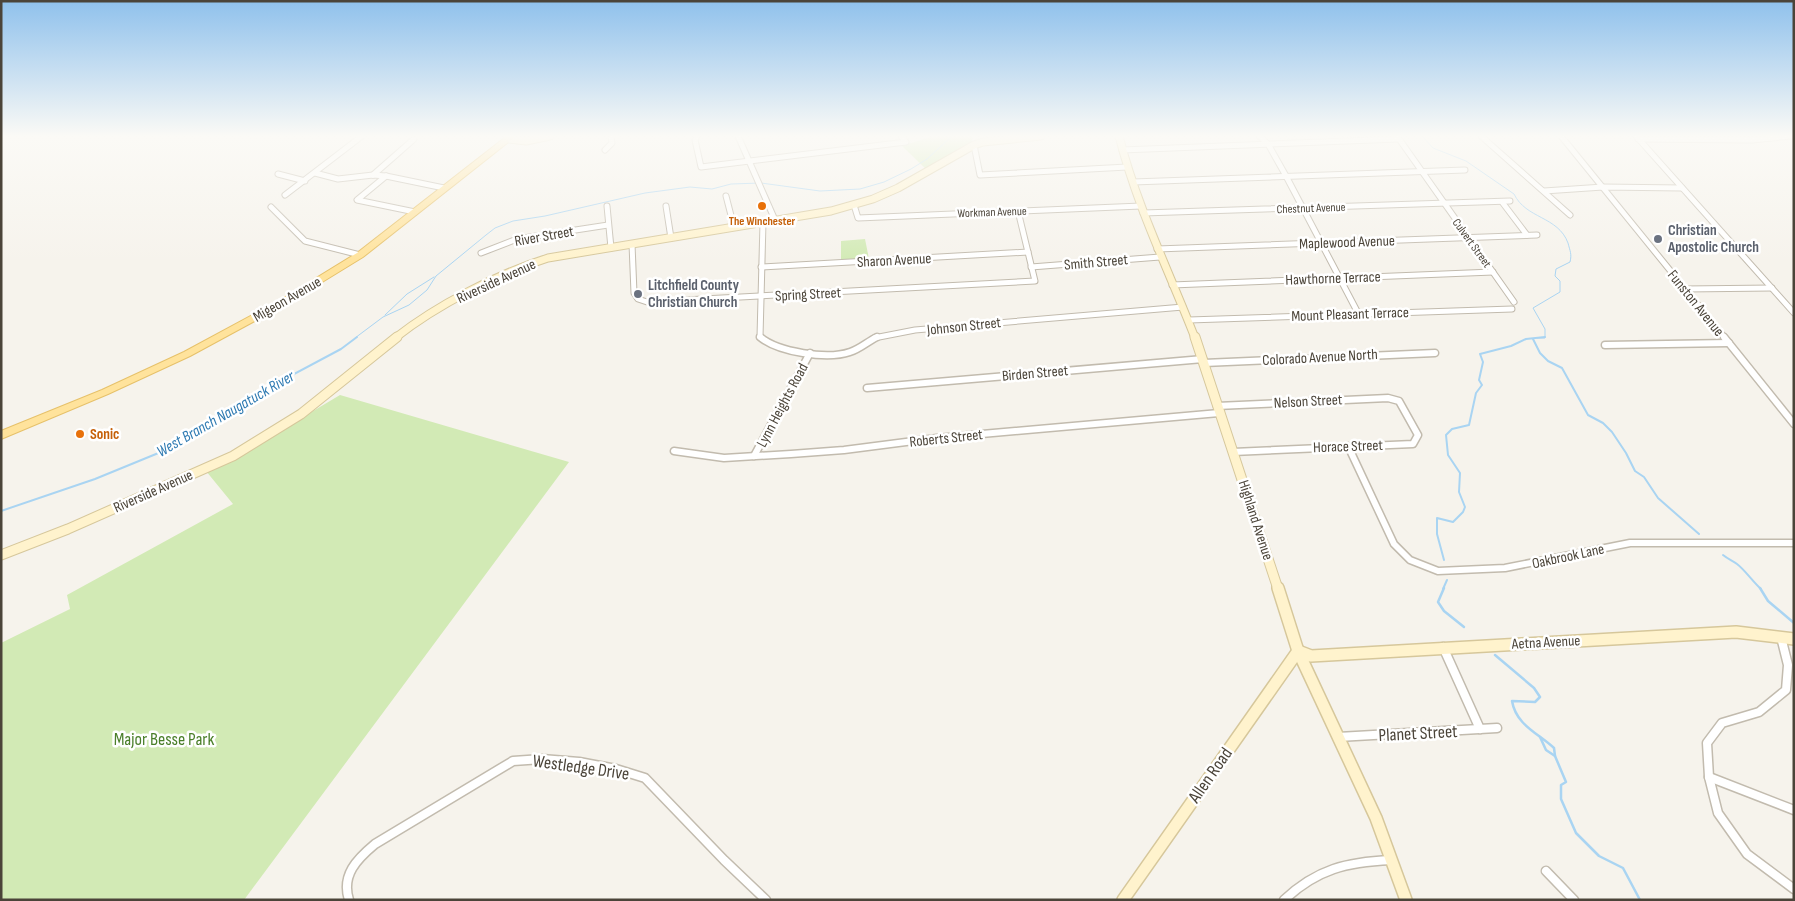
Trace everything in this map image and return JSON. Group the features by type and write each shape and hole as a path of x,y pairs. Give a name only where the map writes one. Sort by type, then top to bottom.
{"main road":[{"name":"Migeon Avenue","path":"1,435 105,392 211,342 285,301 360,255 457,178"}],"street":[{"path":"294,178 305,181"},
{"path":"285,195 309,178"},
{"path":"384,178 357,200 415,212"},
{"path":"393,178 413,184 444,188"},
{"path":"756,178 775,220"},
{"name":"Riverside Avenue","path":"1,555 61,532 233,456 301,414 412,325 442,307 517,268 533,262 632,244 831,211 898,188 916,178"},
{"name":"Highland Avenue","path":"1131,178 1158,253 1189,320 1298,651 1376,818 1406,900"},
{"path":"1133,182 1234,178"},
{"path":"1287,178 1358,313"},
{"name":"Culvert Street","path":"1425,178 1514,302"},
{"path":"1529,178 1570,215"},
{"name":"Funston Avenue","path":"1596,178 1794,424"},
{"path":"1673,178 1794,313"},
{"path":"1544,191 1603,187 1682,188"},
{"path":"726,196 734,227"},
{"name":"Chestnut Avenue","path":"1142,210 1303,208 1510,201"},
{"path":"1502,202 1528,235"},
{"name":"Workman Avenue","path":"854,204 858,218 1018,211 1142,210"},
{"path":"607,206 611,248"},
{"path":"666,206 671,238"},
{"path":"270,207 305,241 360,255"},
{"path":"1018,211 1031,267"},
{"path":"761,297 764,222"},
{"name":"River Street","path":"481,253 517,239 608,225"},
{"name":"Maplewood Avenue","path":"1158,253 1320,243 1537,235"},
{"name":"Spring Street","path":"632,244 634,293 638,299 647,302 1035,281 1031,267"},
{"name":"Sharon Avenue","path":"761,267 1028,252"},
{"name":"Smith Street","path":"1031,267 1158,253"},
{"name":"Hawthorne Terrace","path":"1172,285 1493,272"},
{"path":"1684,289 1772,288"},
{"name":"Johnson Street","path":"761,297 760,337 764,342 810,353 845,354 868,344 882,335 1042,318 1182,307"},
{"name":"Mount Pleasant Terrace","path":"1189,320 1512,309"},
{"path":"1605,345 1729,343"},
{"name":"Lynn Heights Road","path":"754,456 810,353"},
{"name":"Colorado Avenue North","path":"1203,361 1436,353"},
{"name":"Birden Street","path":"868,388 1203,361"},
{"name":"Nelson Street","path":"1218,409 1388,398 1399,401"},
{"name":"Horace Street","path":"1233,452 1413,444 1418,435 1399,401"},
{"name":"Roberts Street","path":"674,451 724,458 844,450 937,438 1218,409"},
{"name":"Oakbrook Lane","path":"1348,446 1394,544 1410,560 1438,571 1505,568 1630,543 1794,542"},
{"name":"Aetna Avenue","path":"1298,651 1311,656 1443,647 1736,632 1794,639"},
{"path":"1781,637 1788,665 1786,690 1758,712 1722,723 1707,743 1709,777 1718,813 1747,854 1794,889"},
{"path":"1443,647 1480,729"},
{"name":"Allen Road","path":"1123,900 1298,651"},
{"name":"Planet Street","path":"1338,737 1497,728"},
{"name":"Westledge Drive","path":"349,900 347,895 347,878 356,860 375,844 513,761 532,758 609,767 628,771 645,778 724,860 766,900"},
{"path":"1709,777 1794,810"},
{"path":"1284,900 1321,871 1362,861 1391,860"},
{"path":"1546,871 1574,900"}],"green space":[{"path":"865,239 869,259 841,261 841,241"},
{"name":"Major Besse Park","path":"340,395 569,462 244,900 1,900 1,643 70,609 67,595 233,504 206,471 226,463"}],"waterway":[{"name":"West Branch Naugatuck River","path":"355,338 383,317 409,305 427,290 436,276 486,235 495,228 513,221 545,216 645,193 690,187 712,189 731,184 761,183 820,191 860,189 892,178"},
{"path":"1491,178 1514,194 1526,208 1557,227 1568,243 1571,257 1570,262 1556,269 1555,276 1560,281 1560,292 1533,308 1545,329 1545,337"},
{"name":"West Branch Naugatuck River","path":"385,315 407,294 434,277"},
{"name":"West Branch Naugatuck River","path":"1,511 95,479 178,445 251,397 341,349 357,337"},
{"path":"1444,560 1437,534 1437,518 1453,522 1463,512 1465,507 1459,492 1460,473 1448,455 1446,435 1452,429 1469,425 1476,393 1482,385 1479,380 1483,362 1480,354 1511,346 1526,339 1545,337"},
{"path":"1537,338 1545,337"},
{"path":"1533,339 1540,353 1548,361 1562,368 1588,415 1603,423 1612,432 1635,471 1644,477 1658,498 1699,534"},
{"path":"1723,555 1740,567 1761,589"},
{"path":"1443,589 1447,580"},
{"path":"1444,588 1438,602 1444,611 1464,627"},
{"path":"1760,588 1768,601 1794,623"},
{"path":"1495,655 1534,688 1540,697 1535,702 1512,701 1518,716 1529,728 1554,748 1555,756"},
{"path":"1540,737 1546,750 1555,756"},
{"path":"1555,756 1566,782 1561,785 1561,799 1576,833 1599,856 1623,868 1640,900"}],"place":[{"name":"The Winchester","path":"762,206"},
{"name":"Christian Apostolic Church","path":"1658,239"},
{"name":"Litchfield County Christian Church","path":"638,294"},
{"name":"Sonic","path":"80,434"}]}
